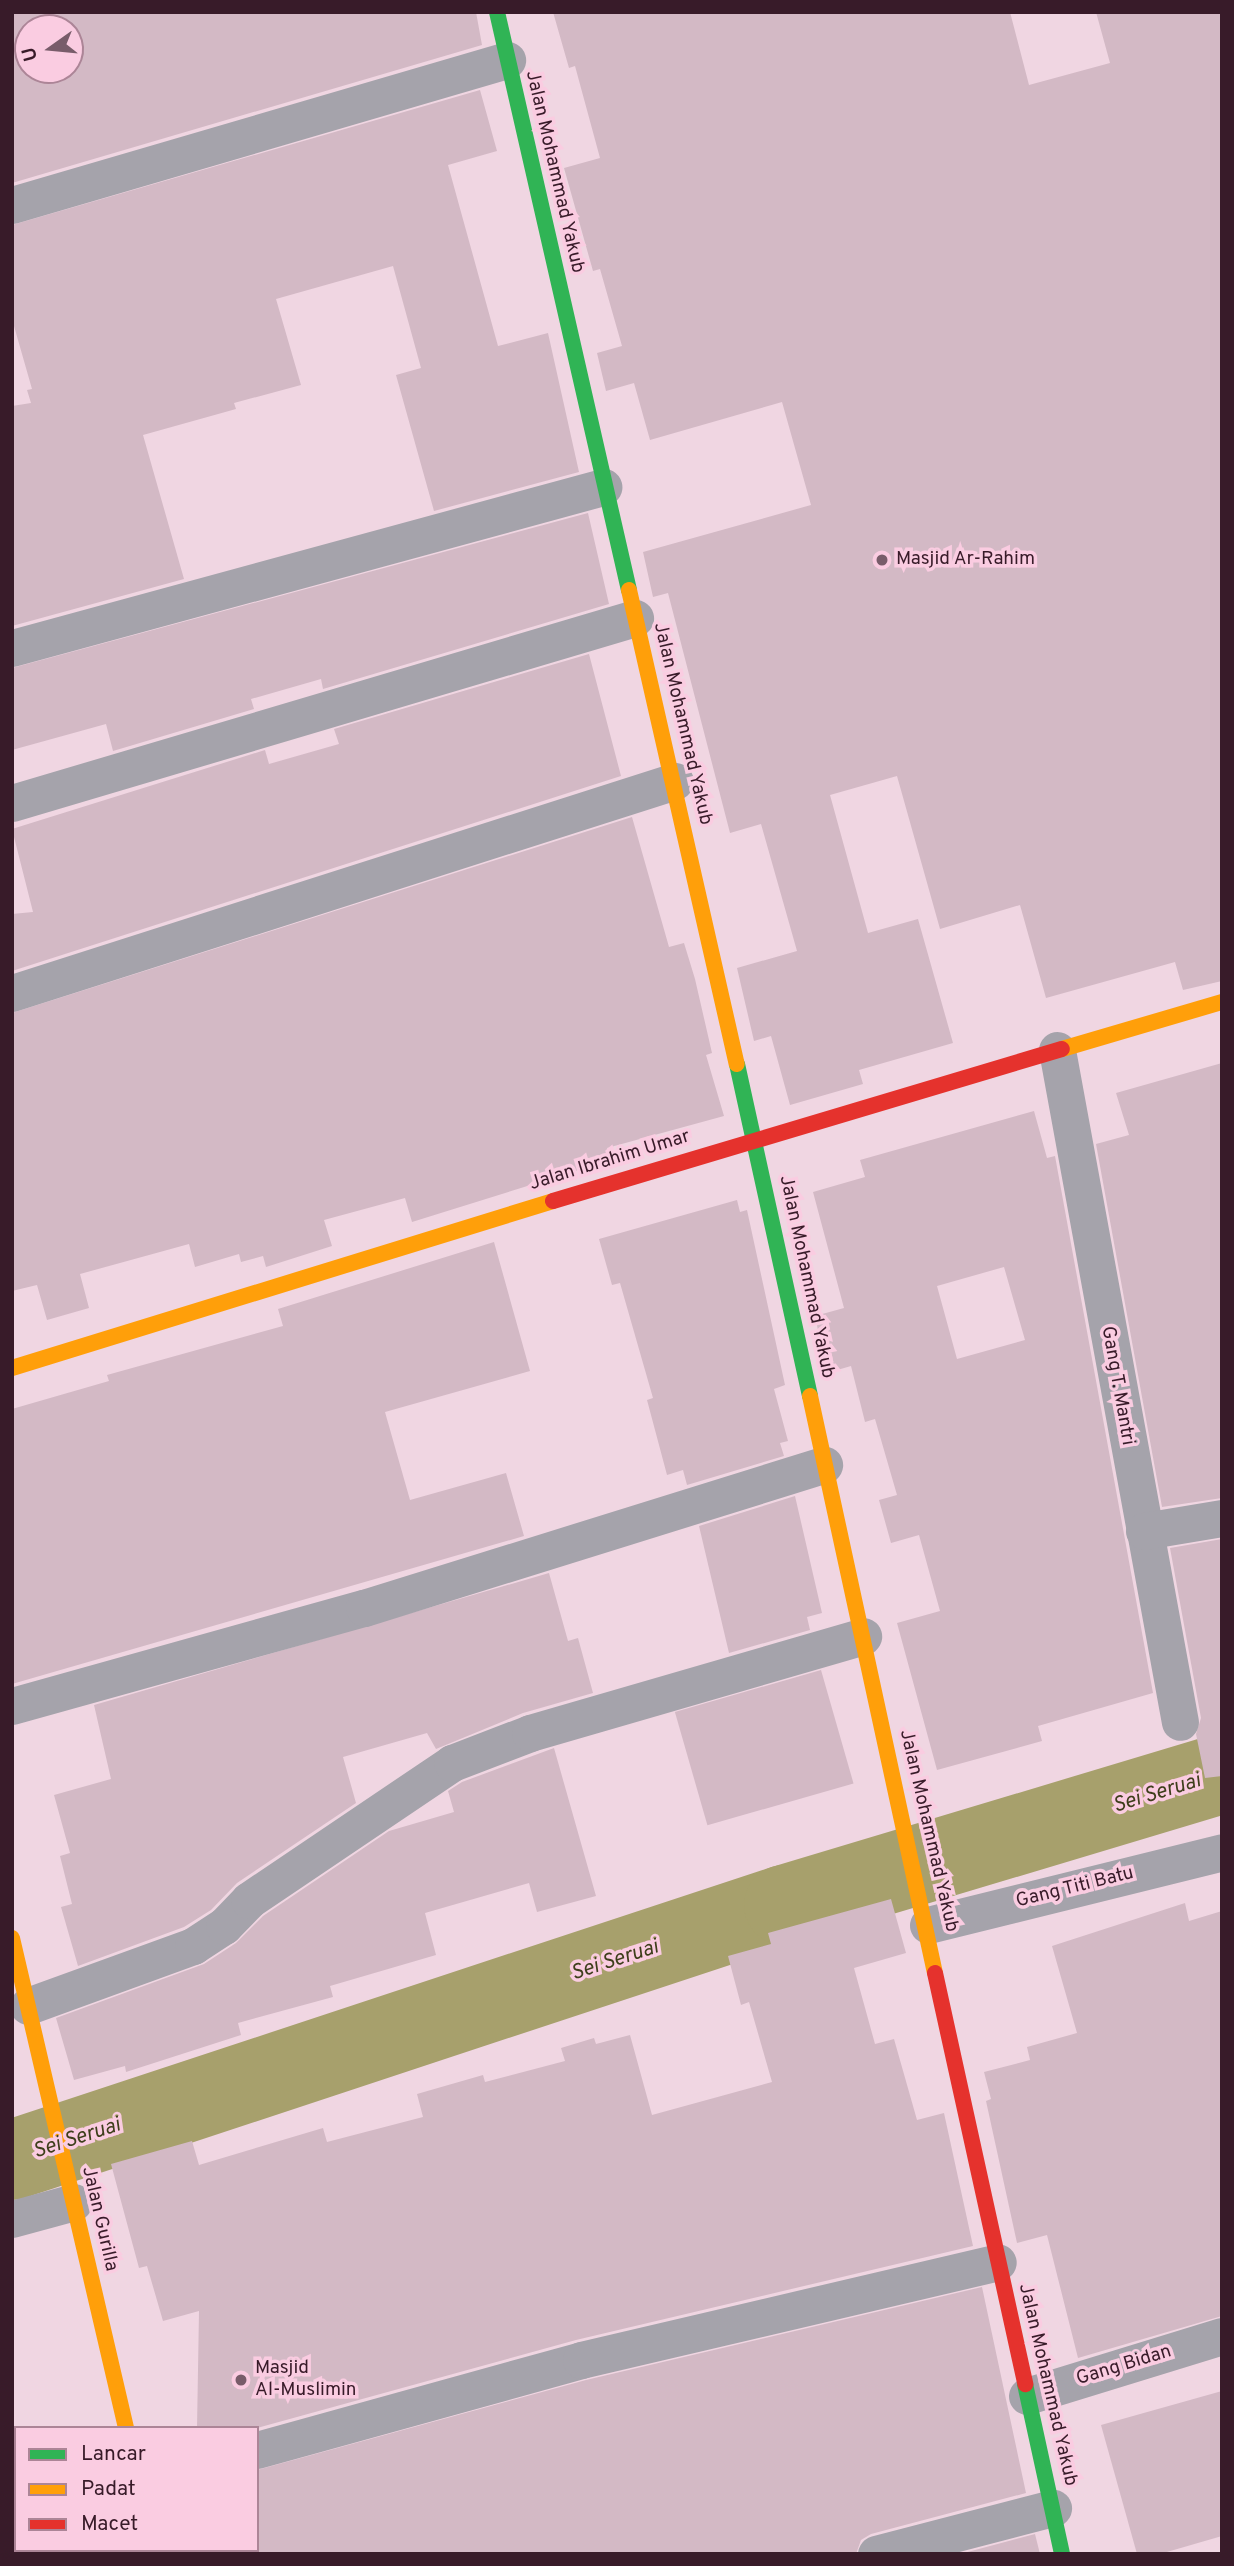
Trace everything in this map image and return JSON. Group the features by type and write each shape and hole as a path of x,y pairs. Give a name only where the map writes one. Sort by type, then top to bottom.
{"street":[{"name":"Jalan Mohammad Yakub","path":"497,12 603,487 675,781 924,1908 1062,2554"},
{"path":"12,205 507,60"},
{"path":"12,648 603,487"},
{"path":"12,803 635,618"},
{"path":"12,993 675,781"},
{"name":"Jalan Ibrahim Umar","path":"12,1368 754,1139 1222,1002"},
{"name":"Gang T. Mantri","path":"1057,1050 1180,1722"},
{"path":"12,1706 364,1608 824,1465"},
{"path":"1144,1531 1222,1518"},
{"path":"28,2006 194,1945 224,1926 249,1900 452,1763 530,1734 863,1636"},
{"name":"Gang Titi Batu","path":"924,1908 1222,1852"},
{"name":"Jalan Gurilla","path":"12,1938 126,2426"},
{"path":"12,2219 71,2188"},
{"path":"259,2449 581,2360 998,2262"},
{"name":"Gang Bidan","path":"1027,2396 1222,2336"},
{"path":"876,2554 1053,2508"}],"building":[{"path":"12,12 476,12 482,45 12,183"},
{"path":"553,12 1010,12 1029,85 1110,63 1096,12 1222,12 1222,981 1183,990 1175,962 1046,998 1020,905 940,929 897,776 830,795 868,933 918,919 953,1043 859,1070 863,1084 790,1105 771,1036 754,1041 737,968 797,951 761,824 730,833 668,593 653,597 643,552 811,505 782,402 650,440 634,383 606,391 597,353 622,346 600,269 593,271 564,168 600,158 575,66 569,68"},
{"path":"480,90 497,151 448,165 498,346 548,333 579,472 434,511 396,375 421,368 393,266 276,299 301,385 234,403 236,409 143,435 184,579 12,626 12,406 31,403 27,390 32,389 12,319 12,225"},
{"path":"588,513 609,604 323,689 321,679 251,699 254,709 113,751 106,724 12,750 12,668"},
{"path":"589,654 621,776 12,971 12,914 33,912 12,829 265,750 269,764 339,744 334,729"},
{"path":"632,817 669,947 684,943 712,1053 706,1055 724,1116 607,1148 611,1160 412,1222 405,1198 324,1220 332,1246 266,1267 263,1256 241,1262 239,1254 195,1267 189,1244 80,1274 89,1308 47,1320 37,1285 12,1291 12,1013"},
{"path":"1222,1063 1222,1498 1162,1507 1096,1144 1129,1135 1116,1093"},
{"path":"1034,1111 1047,1158 1055,1156 1153,1693 1038,1726 1042,1741 937,1770 897,1623 940,1611 919,1535 891,1543 879,1500 897,1495 875,1419 865,1422 851,1366 827,1373 815,1316 844,1308 813,1192 865,1177 860,1160","holes":["1004,1267 1025,1340 957,1359 937,1286"]},
{"path":"737,1200 740,1212 747,1210 785,1385 774,1389 788,1441 780,1443 784,1456 687,1485 683,1470 667,1475 647,1400 653,1398 620,1283 612,1285 599,1239"},
{"path":"494,1242 530,1371 385,1412 410,1500 506,1473 524,1536 12,1684 12,1409 109,1381 107,1375 283,1326 278,1309"},
{"path":"795,1496 822,1613 807,1617 810,1630 729,1653 699,1526"},
{"path":"1222,1539 1222,1776 1205,1778 1196,1734 1201,1718 1170,1548"},
{"path":"549,1573 568,1641 578,1638 593,1693 523,1713 436,1749 427,1733 343,1757 356,1803 237,1883 211,1910 184,1927 78,1966 61,1907 72,1904 60,1856 70,1853 54,1795 111,1779 94,1705"},
{"path":"821,1670 854,1783 707,1825 675,1712"},
{"path":"554,1748 596,1896 537,1912 529,1883 425,1913 436,1955 330,1986 333,1997 238,2023 241,2035 126,2072 125,2066 74,2080 56,2018 204,1964 236,1943 263,1916 389,1831 454,1812 448,1791 462,1782"},
{"path":"891,1899 906,1953 854,1968 875,2044 894,2039 917,2120 944,2113 973,2246 576,2340 259,2427 197,2426 199,2311 163,2321 147,2266 139,2268 111,2164 192,2141 199,2165 323,2128 327,2142 423,2117 417,2094 483,2075 485,2082 565,2061 561,2048 594,2038 596,2044 630,2035 652,2115 772,2082 749,2002 741,2005 728,1956 771,1944 768,1933"},
{"path":"1185,1903 1189,1921 1222,1911 1222,2316 1078,2358 1047,2235 1017,2243 986,2101 991,2099 984,2072 1030,2060 1027,2047 1077,2033 1052,1946"},
{"path":"982,2287 1026,2493 871,2534 861,2540 856,2554 257,2554 259,2469 586,2380"},
{"path":"1222,2391 1222,2536 1160,2554 1137,2554 1101,2425"},
{"path":"1035,2534 1040,2554 960,2554"}],"waterway":[{"name":"Sei Seruai","path":"12,2160 784,1905 1222,1774"}],"traffic: fast":[{"path":"497,12 629,590"},
{"path":"737,1064 810,1396"},
{"path":"1025,2384 1062,2554"}],"traffic: slow":[{"path":"629,590 737,1064"},
{"path":"1062,1049 1222,1002"},
{"path":"12,1368 553,1201"},
{"path":"810,1396 935,1973"},
{"path":"12,1938 126,2426"}],"traffic: jam":[{"path":"553,1201 1062,1049"},
{"path":"935,1973 1025,2384"}],"place":[{"name":"Masjid Ar-Rahim","path":"882,560"},
{"name":"Masjid Al-Muslimin","path":"241,2380"}]}
